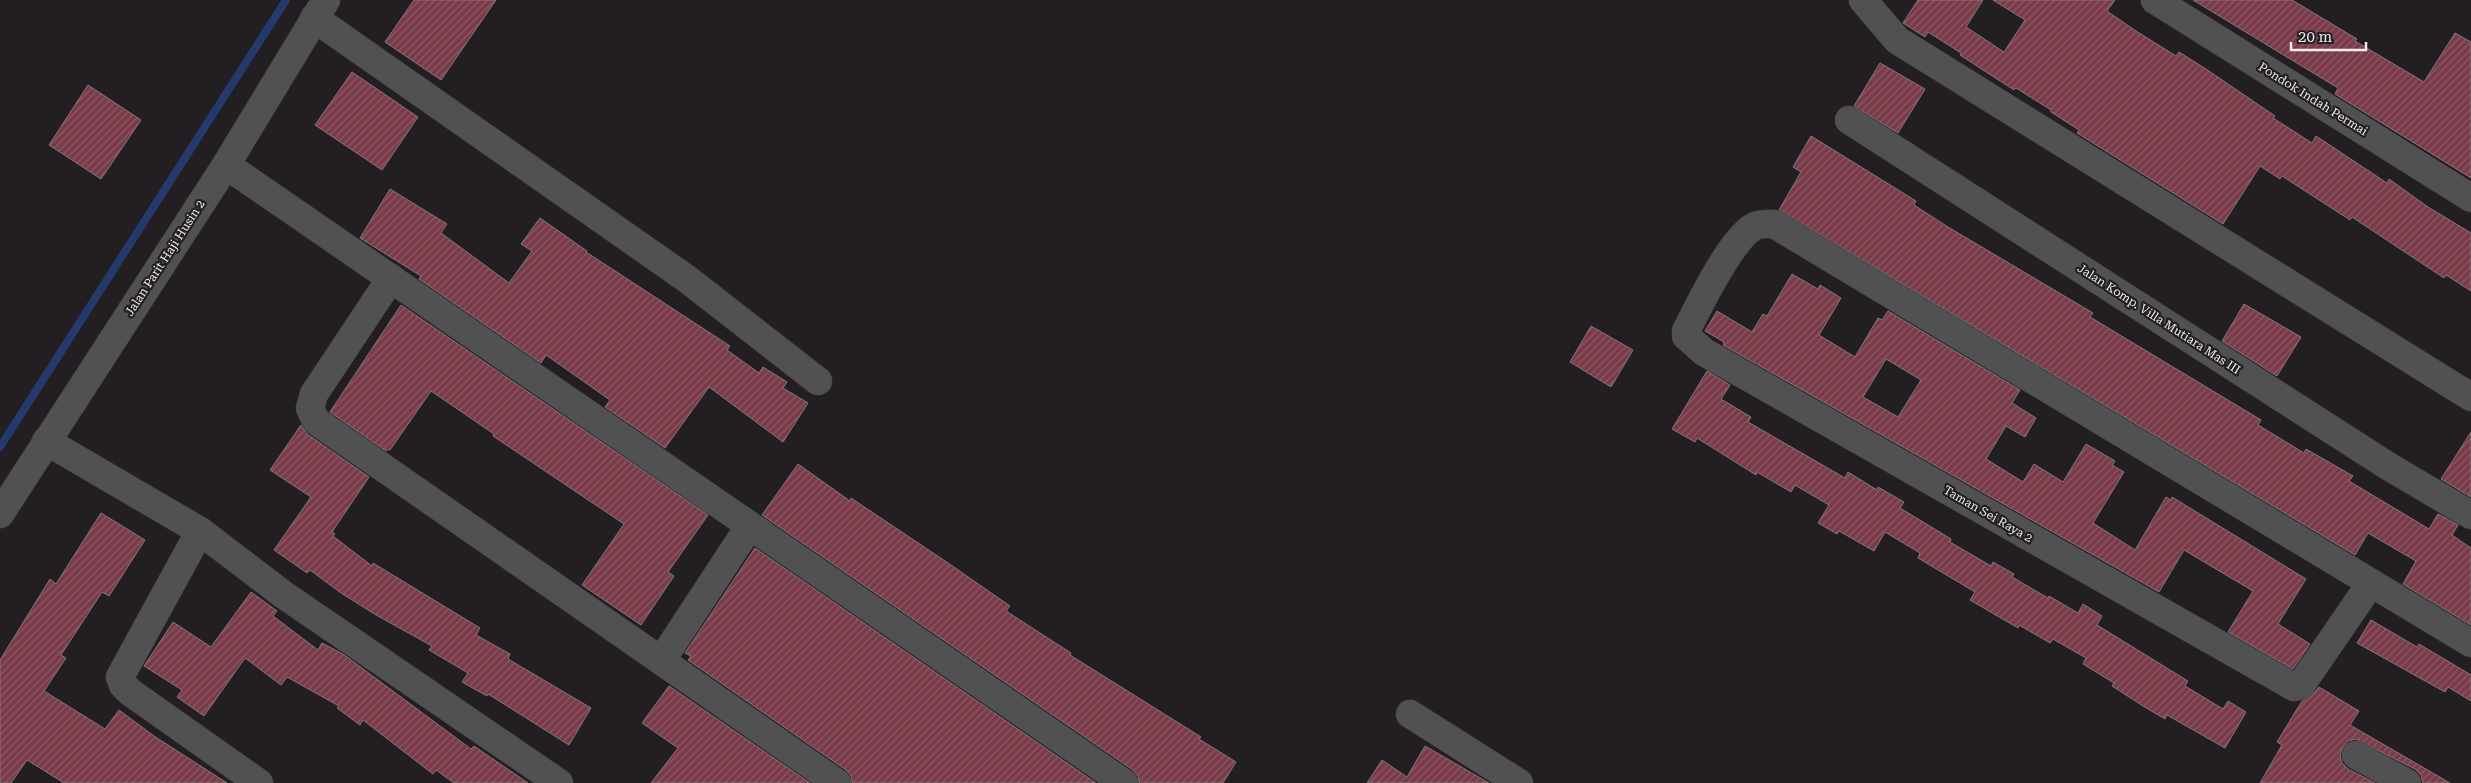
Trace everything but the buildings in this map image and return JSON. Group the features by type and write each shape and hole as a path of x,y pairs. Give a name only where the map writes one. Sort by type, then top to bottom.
{"street":[{"path":"1863,0 1897,40 2471,397"},
{"name":"Pondok Indah Permai","path":"2155,0 2471,198"},
{"path":"320,9 687,279 818,381"},
{"name":"Jalan Parit Haji Husin 2","path":"0,514 226,165 320,9"},
{"name":"Jalan Komp. Villa Mutiara Mas III","path":"1849,120 2388,466 2471,515"},
{"path":"226,165 392,278 749,527 1124,783"},
{"name":"Taman Sei Raya 2","path":"2371,583 2301,685 2294,687 1704,352 1686,336 1686,331 1735,243 1764,226 2371,583 2471,643"},
{"path":"392,278 314,394 310,408 316,421 837,783"},
{"path":"46,441 200,531 284,595 559,783"},
{"path":"661,661 749,527"},
{"path":"200,531 120,677 123,686 130,692 259,783"},
{"path":"1410,714 1518,783"},
{"path":"2356,755 2407,783"}],"waterway":[{"path":"0,447 286,0"}]}
